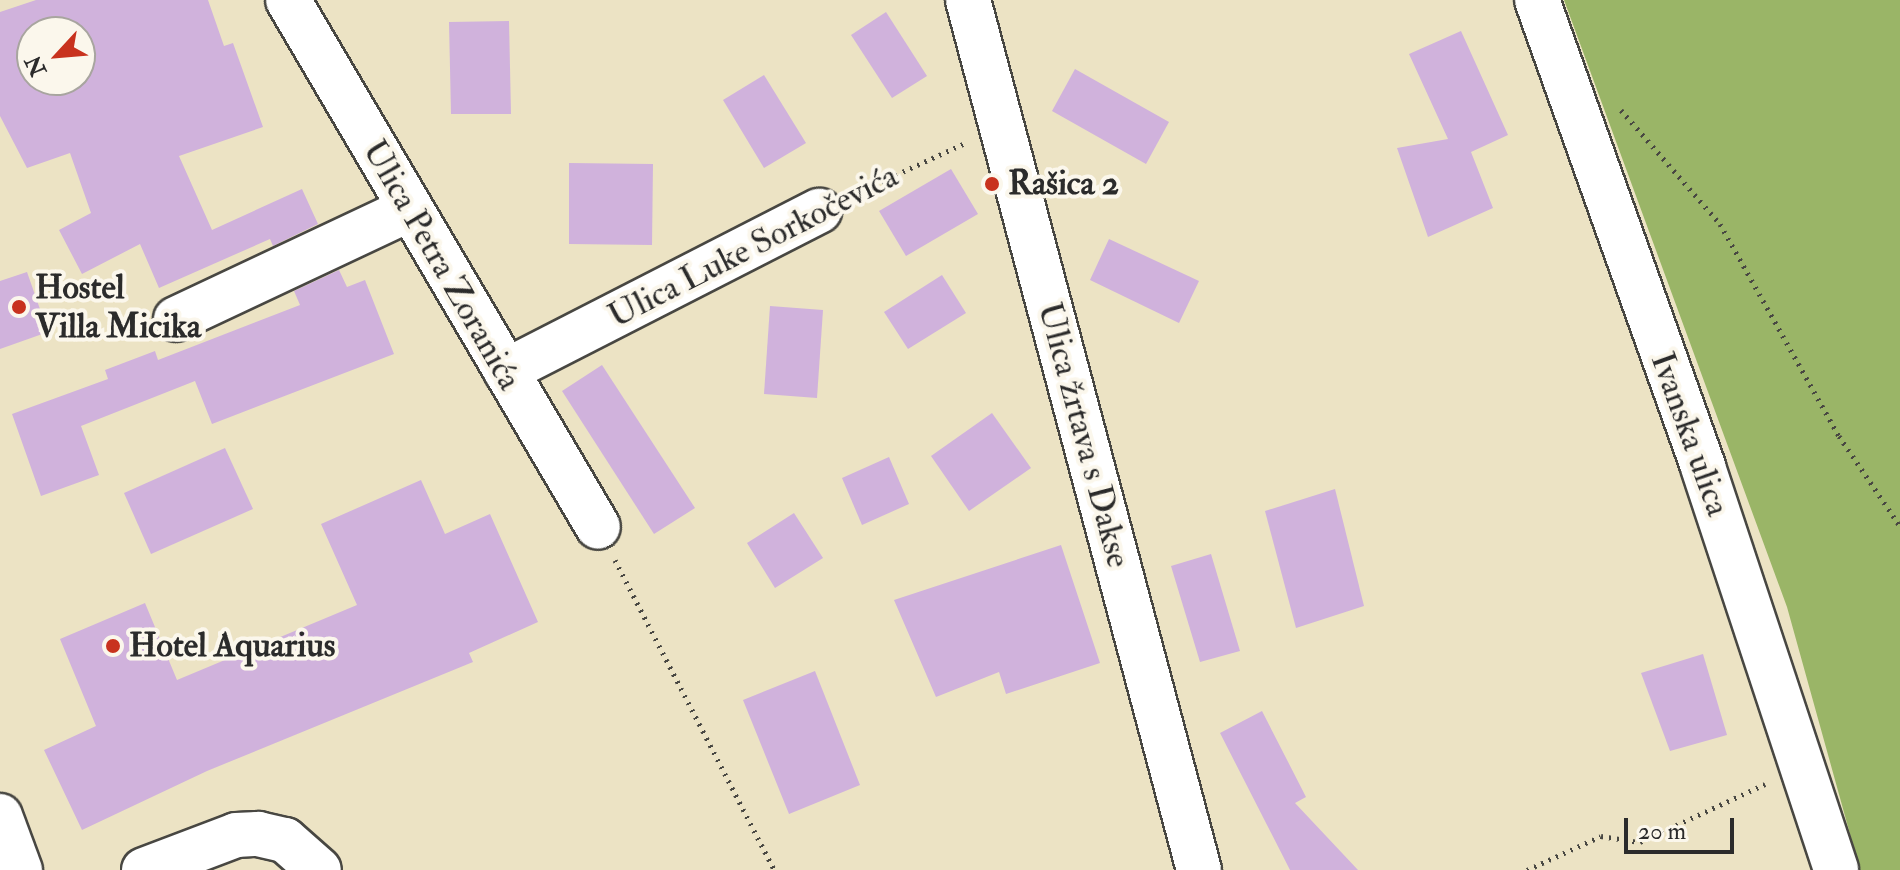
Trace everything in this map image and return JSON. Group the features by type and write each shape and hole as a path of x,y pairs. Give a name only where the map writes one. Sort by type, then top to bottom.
{"street":[{"name":"Ulica žrtava s Dakse","path":"968,0 1199,870"},
{"name":"Ivanska ulica","path":"1537,0 1703,467 1836,870"},
{"name":"Ulica Petra Zoranića","path":"304,5 410,209 598,527"},
{"path":"176,319 410,209"},
{"name":"Ulica Luke Sorkočevića","path":"506,371 819,211"},
{"path":"0,816 20,870"},
{"path":"144,870 236,835 258,834 285,840 319,870"}],"path":[{"path":"1618,107 1720,224 1839,436 1900,526"},
{"name":"Ulica Luke Sorkočevića","path":"819,211 1001,125"},
{"path":"598,527 774,870"},
{"path":"1527,870 1601,836 1640,842 1802,766"}],"green space":[{"path":"1564,0 1900,0 1900,870 1860,870 1787,607"}],"building":[{"path":"36,0 208,0 224,46 233,43 263,127 179,156 212,230 302,189 318,224 273,246 270,239 159,288 140,244 82,274 59,230 91,213 70,153 27,168 0,116 0,12"},
{"path":"886,12 927,76 892,98 851,35"},
{"path":"509,21 511,114 451,114 449,22"},
{"path":"1461,31 1508,135 1471,152 1493,208 1428,237 1397,148 1448,139 1409,54"},
{"path":"1075,69 1169,122 1146,164 1052,111"},
{"path":"764,75 806,143 764,168 723,100"},
{"path":"569,163 653,164 652,245 569,244"},
{"path":"951,169 978,214 906,256 879,211"},
{"path":"1109,239 1199,281 1179,323 1090,280"},
{"path":"339,270 347,287 365,280 394,354 212,424 195,381 81,426 99,475 41,496 12,414 108,379 105,370 155,351 158,360 300,305 294,291"},
{"name":"Hostel Villa Micika","path":"27,272 48,332 0,349 0,281"},
{"path":"942,275 966,313 908,349 884,312"},
{"path":"770,306 823,310 817,398 764,394"},
{"path":"602,365 695,508 654,534 562,391"},
{"path":"992,413 1031,468 969,511 931,456"},
{"path":"225,448 253,509 151,554 124,493"},
{"path":"889,457 909,504 862,525 842,478"},
{"path":"421,480 445,534 490,514 538,622 469,653 473,662 207,771 82,830 44,750 96,726 60,639 145,603 177,680 357,605 321,524"},
{"path":"1335,489 1364,606 1296,628 1265,511"},
{"path":"794,513 823,558 775,588 747,543"},
{"path":"1061,545 1100,663 1006,694 999,672 936,697 894,600"},
{"path":"1211,554 1240,651 1200,662 1171,566"},
{"path":"1703,654 1727,735 1670,751 1641,673"},
{"path":"815,671 860,785 789,814 743,700"},
{"path":"1262,711 1306,797 1295,803 1358,870 1290,870 1220,733"}],"place":[{"name":"Rašica 2","path":"992,184"},
{"name":"Hostel Villa Micika","path":"19,307"},
{"name":"Hotel Aquarius","path":"113,646"}]}
